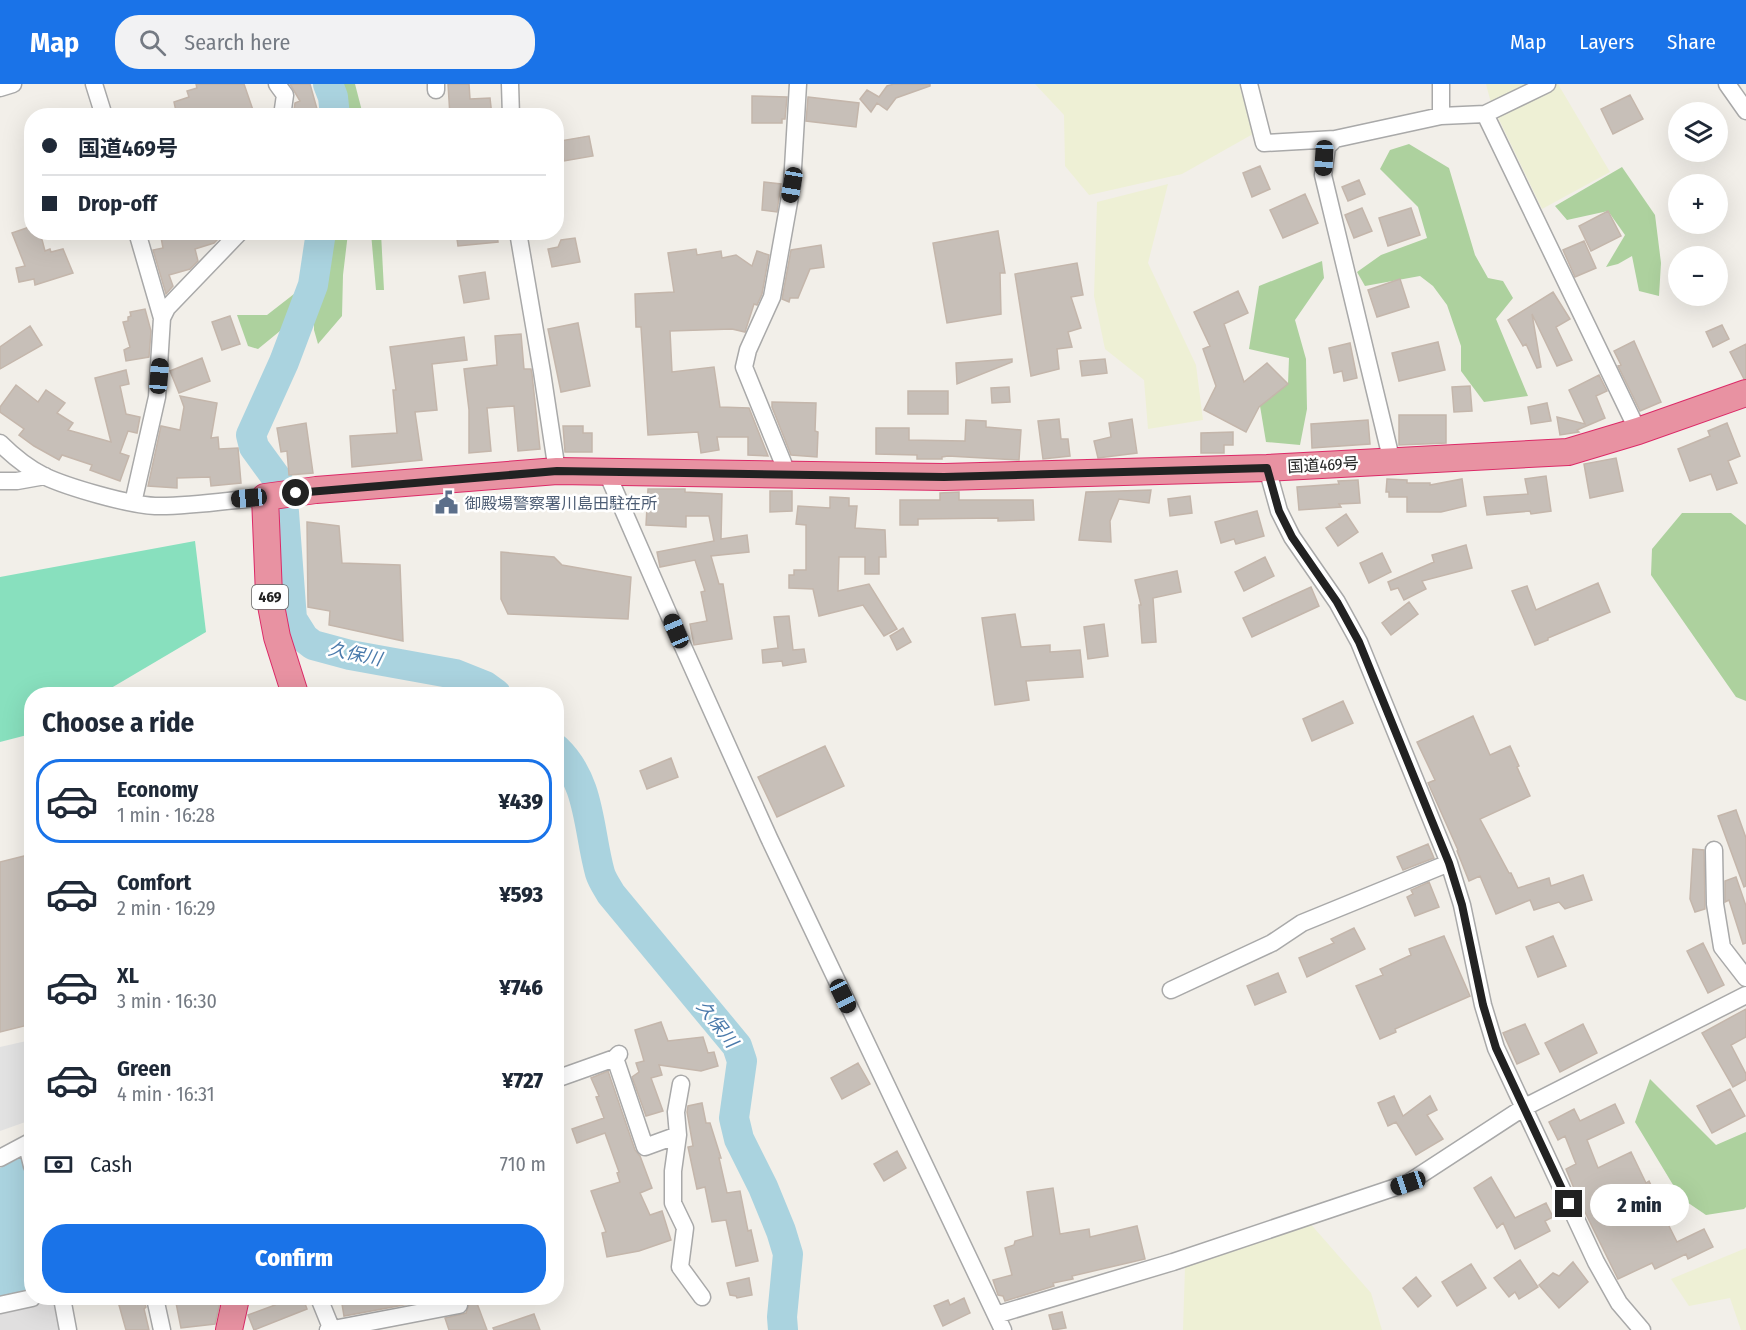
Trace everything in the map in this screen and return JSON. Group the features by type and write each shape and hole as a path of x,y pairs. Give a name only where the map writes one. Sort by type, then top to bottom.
{"highway":[{"name":"国道469号","path":"265,497 316,490 557,471 944,477 1267,468 1568,452 1638,431 1746,393"},
{"name":"469","path":"265,497 269,595 277,637 294,687"},
{"path":"229,1330 234,1305"}],"street":[{"path":"0,88 13,84"},
{"path":"94,84 102,108"},
{"path":"277,84 285,95 283,108"},
{"path":"510,84 511,108"},
{"path":"788,475 746,375 745,360 772,297 792,185 798,84"},
{"path":"1249,84 1264,143 1335,139 1442,116 1485,114 1547,84"},
{"path":"1441,84 1442,116"},
{"path":"1727,84 1746,111"},
{"path":"1485,114 1638,431"},
{"path":"1335,139 1327,147 1323,175 1392,462"},
{"path":"133,502 157,397 162,318 139,240"},
{"path":"162,318 168,308 232,240"},
{"path":"519,240 557,471"},
{"path":"0,443 45,476 75,487 133,502 153,506 172,506 265,497"},
{"path":"1267,468 1279,511 1292,537 1337,602 1359,642 1449,863 1462,905 1486,1016 1496,1048 1596,1262 1619,1303 1642,1330"},
{"path":"607,472 769,838 1003,1330"},
{"path":"0,481 17,481 45,476"},
{"path":"1714,850 1715,904 1722,947 1746,978"},
{"path":"1171,990 1272,943 1302,923 1449,863"},
{"path":"996,1315 1184,1258 1408,1183 1523,1108 1746,994"},
{"path":"564,1076 617,1056 645,1147 678,1135"},
{"path":"681,1083 676,1112 678,1135 673,1171 673,1203 685,1228 680,1267 702,1297"},
{"path":"0,1158 24,1146"},
{"path":"0,1305 24,1300"},
{"path":"63,1305 68,1330"},
{"path":"156,1305 162,1330"},
{"path":"322,1305 331,1330 459,1305"}],"shaded area":[{"path":"24,1042 24,1122 0,1131 0,1047"},
{"path":"26,1305 57,1305 62,1330 0,1330 0,1311"}],"green space":[{"path":"321,84 355,84 361,108 333,108"},
{"path":"1035,84 1239,84 1253,134 1182,174 1089,195 1065,166 1064,115"},
{"path":"1486,84 1558,84 1610,172 1542,209 1491,103"},
{"path":"1409,144 1449,168 1475,255 1488,278 1503,281 1513,298 1496,319 1528,396 1484,402 1461,371 1461,346 1447,305 1433,286 1420,276 1365,286 1357,272 1381,255 1427,238 1418,207 1380,169 1390,150"},
{"path":"1622,167 1655,215 1661,263 1659,296 1639,291 1632,256 1618,264 1606,267 1625,235 1608,211 1567,220 1555,206"},
{"path":"1168,184 1148,263 1196,365 1203,420 1148,429 1144,380 1105,349 1094,296 1097,202"},
{"path":"327,240 347,240 342,316 318,344 314,330 314,311 280,331 258,349 248,346 237,315 267,315 321,273"},
{"path":"372,240 381,240 384,290 376,290"},
{"path":"1322,261 1324,278 1295,320 1306,359 1307,409 1300,445 1266,442 1260,406 1288,384 1289,358 1249,349 1259,286"},
{"path":"1682,513 1731,513 1746,525 1746,701 1736,697 1651,575 1652,549"},
{"path":"195,541 206,632 113,687 24,687 24,736 0,742 0,577"},
{"path":"1650,1079 1716,1145 1746,1132 1746,1207 1744,1209 1706,1215 1681,1198 1635,1122"},
{"path":"1308,1221 1371,1293 1382,1330 1183,1330 1185,1267"},
{"path":"1746,1248 1746,1330 1741,1330 1730,1298 1689,1306 1671,1279"}],"water":[{"path":"22,1157 24,1165 24,1294 0,1300 0,1168"}],"building":[{"path":"196,84 244,84 252,108 175,108 174,102 189,97 187,91 197,88"},
{"path":"290,84 310,84 317,108 294,108 295,103 300,101"},
{"path":"448,84 469,84 470,99 490,98 491,108 450,108"},
{"path":"930,84 930,86 896,98 887,110 877,103 871,112 860,99 867,90 879,97 887,86"},
{"path":"1630,95 1643,119 1613,134 1601,109"},
{"path":"752,96 787,97 785,119 782,119 782,123 752,123"},
{"path":"808,97 859,103 856,127 806,121"},
{"path":"589,136 593,156 564,161 564,140"},
{"path":"1260,166 1270,189 1252,197 1243,173"},
{"path":"1359,180 1365,194 1348,201 1342,187"},
{"path":"764,182 781,184 777,212 762,210"},
{"path":"1305,194 1318,223 1283,238 1270,210"},
{"path":"1362,208 1372,231 1354,238 1345,215"},
{"path":"1411,208 1420,235 1388,246 1379,218"},
{"path":"1608,211 1621,236 1591,251 1579,226"},
{"path":"24,229 24,240 42,240 45,251 63,249 73,273 35,285 34,279 19,282 16,268 25,266 12,233"},
{"path":"998,231 1005,273 1000,273 1001,314 947,323 933,243"},
{"path":"575,238 580,262 552,267 548,249 558,247 561,240"},
{"path":"162,240 217,240 195,249 198,261 190,269 169,275 173,286 166,294 153,250 163,248"},
{"path":"457,240 498,240 498,242 458,246"},
{"path":"1584,241 1596,268 1575,277 1563,250"},
{"path":"821,245 824,267 810,269 798,298 790,298 789,302 782,299 791,250"},
{"path":"696,249 697,255 721,251 722,258 736,255 752,266 757,251 769,255 762,294 757,305 754,304 745,332 732,329 670,331 672,372 714,367 720,407 749,408 768,456 748,455 748,437 717,437 719,450 701,453 698,432 648,435 641,327 636,327 635,294 674,292 668,253"},
{"path":"1077,263 1083,295 1071,297 1081,328 1068,332 1072,347 1057,349 1059,369 1031,376 1015,274"},
{"path":"485,272 489,299 464,303 459,276"},
{"path":"1400,279 1409,307 1377,317 1368,290"},
{"path":"1238,291 1248,313 1224,324 1244,382 1267,363 1288,384 1259,407 1246,432 1204,410 1216,386 1203,349 1210,346 1194,312"},
{"path":"1553,292 1570,319 1556,327 1572,360 1557,366 1532,314 1541,367 1537,368 1526,344 1523,346 1508,320"},
{"path":"145,309 151,331 149,357 126,361 124,350 130,347 123,322 128,321 128,317 131,316 130,312"},
{"path":"230,316 240,344 222,350 212,322"},
{"path":"578,323 590,386 561,392 548,329"},
{"path":"1722,325 1729,339 1713,347 1706,332"},
{"path":"30,326 42,345 0,369 0,347"},
{"path":"521,334 524,369 531,369 532,374 540,449 518,451 514,406 487,408 491,451 469,453 469,410 464,369 497,365 495,336"},
{"path":"464,337 467,360 432,364 437,410 415,412 422,460 352,467 350,436 397,433 393,390 396,390 390,347"},
{"path":"1634,341 1661,402 1640,411 1618,366 1621,365 1614,351"},
{"path":"1438,342 1445,370 1399,381 1392,353"},
{"path":"1350,343 1357,378 1344,381 1342,371 1334,373 1329,348"},
{"path":"1746,344 1746,378 1744,379 1730,352"},
{"path":"202,358 210,381 179,393 170,371"},
{"path":"1012,359 1012,362 957,384 956,363"},
{"path":"1105,359 1107,373 1082,376 1080,361"},
{"path":"126,370 129,384 120,386 126,414 140,417 137,433 128,431 120,453 129,456 120,481 90,470 92,465 62,455 59,460 34,446 19,435 24,429 0,412 0,407 16,385 38,402 46,390 65,403 57,413 73,423 68,430 111,442 95,378"},
{"path":"1599,375 1607,391 1596,396 1605,418 1577,430 1579,432 1560,435 1557,417 1585,424 1569,390"},
{"path":"1470,386 1472,411 1454,412 1452,387"},
{"path":"1009,387 1010,402 992,403 991,388"},
{"path":"908,391 948,391 948,414 908,414"},
{"path":"180,396 217,403 211,438 218,437 219,449 238,448 241,483 211,486 210,477 177,478 177,488 148,486 161,426 180,430 184,407"},
{"path":"772,402 816,403 817,457 791,455"},
{"path":"1547,403 1551,421 1531,424 1528,407"},
{"path":"1399,415 1446,415 1446,443 1399,445"},
{"path":"1059,419 1061,439 1068,439 1070,456 1043,459 1038,421"},
{"path":"1132,419 1137,453 1098,458 1094,441 1111,437 1109,423"},
{"path":"966,420 986,421 986,427 1021,430 1019,460 948,456 942,459 917,459 917,455 876,454 876,428 909,428 909,440 965,441"},
{"path":"1368,420 1370,444 1312,448 1311,424"},
{"path":"306,423 313,473 289,475 287,451 281,452 277,428"},
{"path":"1727,423 1740,456 1728,461 1737,483 1717,490 1711,474 1690,481 1678,449 1710,436 1708,431"},
{"path":"563,426 583,426 583,433 592,433 592,452 565,452"},
{"path":"1233,432 1233,445 1224,445 1224,453 1201,453 1201,433"},
{"path":"1616,458 1623,491 1590,498 1584,464"},
{"path":"1546,476 1551,511 1487,515 1484,497 1528,494 1525,479"},
{"path":"1387,479 1407,480 1407,483 1430,483 1430,485 1462,479 1466,506 1441,512 1407,512 1407,497 1389,497 1389,492 1386,492"},
{"path":"1358,480 1360,503 1339,504 1341,507 1299,510 1297,487 1339,484 1338,481"},
{"path":"648,489 685,489 685,492 722,494 721,539 747,535 749,552 711,556 719,584 723,584 732,639 694,645 690,624 707,621 701,592 705,591 695,560 660,567 657,552 714,541 709,516 686,516 686,527 646,525"},
{"path":"1151,490 1149,503 1119,499 1110,521 1111,542 1079,540 1086,492"},
{"path":"770,491 792,491 792,511 770,512"},
{"path":"959,492 959,500 1033,500 1034,520 918,519 918,525 900,525 900,500 940,500 940,493"},
{"path":"1190,496 1192,513 1170,516 1168,499"},
{"path":"830,497 849,498 849,506 857,506 855,528 885,530 886,557 879,557 879,574 865,574 865,557 839,557 838,591 869,584 897,629 884,636 863,605 819,616 813,589 789,588 789,575 794,575 794,570 806,570 806,525 796,524 798,506 830,508"},
{"path":"1257,511 1264,536 1236,544 1234,539 1221,543 1215,522"},
{"path":"1346,514 1358,532 1338,546 1326,528"},
{"path":"307,522 339,526 342,563 400,565 403,641 329,625 330,611 308,607"},
{"path":"1466,545 1472,568 1422,581 1426,589 1404,600 1398,588 1391,590 1388,582 1434,562 1432,555"},
{"path":"501,552 554,557 562,565 631,577 628,619 508,614 501,599"},
{"path":"1382,553 1391,572 1369,583 1360,563"},
{"path":"1265,557 1274,576 1244,591 1235,572"},
{"path":"1177,571 1181,592 1153,598 1156,642 1142,643 1139,605 1141,605 1135,580"},
{"path":"1598,583 1610,612 1535,645 1512,591 1527,586 1536,610"},
{"path":"1311,587 1319,606 1252,637 1243,618"},
{"path":"1409,602 1418,614 1391,635 1382,623"},
{"path":"1015,614 1021,647 1050,645 1050,652 1080,650 1083,677 1026,681 1029,700 995,705 982,618"},
{"path":"789,616 793,650 804,649 806,662 783,666 782,661 763,663 762,650 778,648 774,617"},
{"path":"1104,624 1108,656 1088,659 1084,627"},
{"path":"903,628 911,642 897,650 890,636"},
{"path":"1343,701 1353,723 1312,741 1303,719"},
{"path":"1473,716 1490,755 1510,746 1530,796 1480,819 1518,888 1549,878 1551,886 1583,875 1592,900 1565,909 1559,902 1534,910 1530,900 1496,914 1480,876 1469,881 1458,850 1428,783 1435,780 1417,742"},
{"path":"825,746 844,786 777,817 758,777"},
{"path":"671,758 678,777 647,789 640,771"},
{"path":"1736,810 1746,838 1746,886 1744,887 1718,816"},
{"path":"1428,844 1434,858 1403,870 1397,857"},
{"path":"1693,849 1704,850 1705,909 1695,912 1690,899"},
{"path":"24,856 24,1026 0,1032 0,862"},
{"path":"1736,877 1746,906 1746,943 1743,944 1729,900 1725,902 1725,881"},
{"path":"1429,882 1439,907 1415,916 1407,897 1413,894 1411,890"},
{"path":"1354,928 1365,949 1307,977 1299,958 1334,943 1331,939"},
{"path":"1444,936 1470,996 1395,1029 1396,1032 1380,1039 1356,986 1383,975 1380,969 1411,955 1409,949"},
{"path":"1553,936 1566,966 1538,977 1526,947"},
{"path":"1703,943 1724,985 1708,993 1687,951"},
{"path":"1278,973 1286,992 1255,1005 1247,986"},
{"path":"1746,1009 1746,1037 1731,1045 1746,1074 1746,1080 1733,1087 1702,1033"},
{"path":"661,1022 668,1041 703,1037 708,1053 714,1052 718,1066 701,1071 659,1065 662,1075 651,1078 663,1111 646,1116 632,1077 639,1072 636,1063 644,1061 635,1030"},
{"path":"1525,1024 1539,1054 1517,1064 1503,1033"},
{"path":"1583,1024 1597,1053 1560,1072 1545,1043"},
{"path":"858,1063 870,1084 842,1099 831,1078"},
{"path":"608,1071 635,1150 640,1156 652,1188 640,1193 650,1215 662,1211 671,1240 639,1251 607,1257 602,1233 606,1232 591,1191 620,1182 617,1173 619,1172 605,1133 577,1143 572,1129 604,1118 596,1097 599,1096 591,1078"},
{"path":"1730,1089 1745,1116 1712,1133 1697,1106"},
{"path":"1394,1096 1403,1116 1430,1096 1437,1110 1427,1115 1443,1139 1416,1155 1396,1122 1388,1126 1378,1103"},
{"path":"702,1103 706,1123 710,1123 721,1158 719,1158 727,1193 740,1191 748,1231 751,1230 758,1261 736,1266 726,1220 712,1222 705,1187 697,1189 688,1147 693,1146 687,1112 688,1106"},
{"path":"1615,1104 1624,1123 1587,1140 1598,1168 1631,1152 1646,1183 1649,1181 1677,1242 1704,1229 1713,1247 1688,1259 1686,1254 1655,1269 1652,1263 1618,1279 1566,1169 1576,1164 1565,1136 1558,1140 1549,1122 1574,1109 1580,1121"},
{"path":"897,1151 906,1168 884,1181 874,1164"},
{"path":"1491,1177 1515,1218 1546,1203 1553,1217 1545,1221 1550,1231 1515,1249 1503,1223 1497,1228 1474,1188"},
{"path":"1053,1188 1060,1234 1089,1229 1090,1237 1137,1226 1145,1259 1072,1276 1073,1279 1053,1283 1054,1286 1005,1301 1003,1296 998,1295 993,1280 1012,1275 1005,1248 1014,1245 1015,1241 1033,1236 1027,1192"},
{"path":"1520,1260 1538,1287 1519,1299 1515,1292 1509,1297 1494,1278"},
{"path":"1573,1262 1588,1282 1559,1308 1539,1285 1553,1273 1559,1276"},
{"path":"1471,1264 1486,1288 1457,1306 1442,1282"},
{"path":"1416,1277 1431,1296 1418,1307 1403,1288"},
{"path":"749,1278 752,1295 737,1298 730,1295 727,1283"},
{"path":"964,1298 970,1313 943,1326 934,1306 948,1300 950,1305"},
{"path":"119,1305 145,1305 144,1309 149,1330 126,1330"},
{"path":"176,1305 219,1305 215,1324 181,1328"},
{"path":"275,1305 306,1305 307,1309 254,1330 248,1315"},
{"path":"342,1305 404,1305 344,1316"},
{"path":"469,1305 478,1305 487,1330 449,1330 445,1318 466,1313"},
{"path":"1062,1312 1066,1328 1053,1330 1049,1315"},
{"path":"534,1314 540,1330 494,1330 493,1328"}],"waterway":[{"name":"久保川","path":"328,84 334,108"},
{"name":"久保川","path":"278,480 254,447 251,435 284,362 313,285 320,240"},
{"name":"久保川","path":"284,512 292,619 304,638 313,645 350,655 455,674 486,687"},
{"name":"久保川","path":"564,758 576,776 582,791 603,881 611,894 737,1046 742,1061 734,1118 739,1139 763,1187 788,1254 782,1317 783,1330"}],"place":[{"name":"御殿場警察署川島田駐在所","path":"447,503"}],"route":[{"path":"296,493 557,471 944,477 1267,468 1279,511 1292,537 1337,602 1359,642 1449,863 1462,905 1483,1005 1496,1048 1569,1204"}]}
